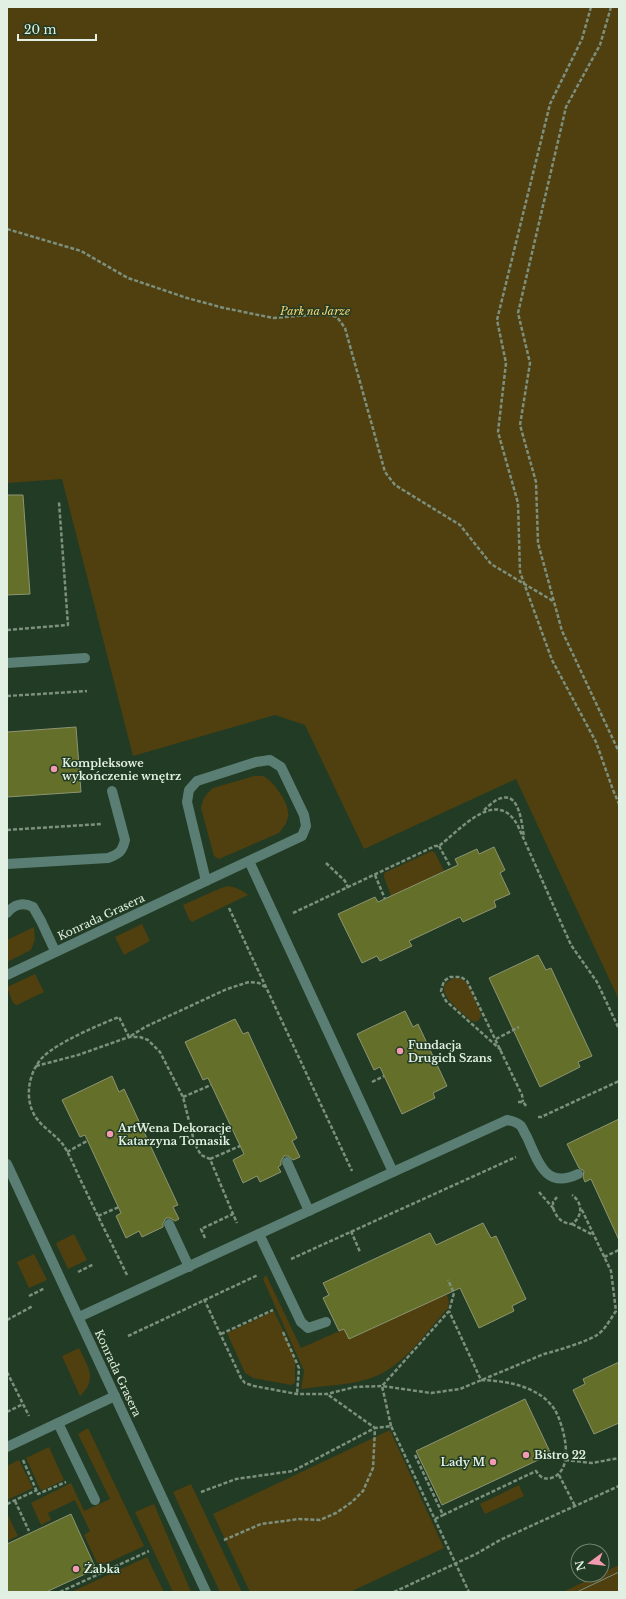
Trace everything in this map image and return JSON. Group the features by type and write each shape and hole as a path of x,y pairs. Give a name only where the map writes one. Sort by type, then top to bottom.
{"street":[{"path":"7,663 85,658"},
{"name":"Konrada Grasera","path":"7,975 55,951 206,881 249,861 302,836 306,826 304,815 281,767 270,760 256,762 198,781 189,790 187,802 206,881"},
{"path":"7,864 108,858 118,855 124,847 125,840 112,791"},
{"path":"249,861 393,1172"},
{"path":"7,913 16,905 23,903 33,907 42,921 55,951"},
{"path":"79,1318 507,1120 514,1121 522,1126 541,1167 548,1175 558,1178 568,1178 578,1174"},
{"path":"287,1162 309,1211"},
{"name":"Konrada Grasera","path":"7,1164 206,1592"},
{"path":"169,1224 189,1267"},
{"path":"259,1234 301,1322 308,1328 326,1322"},
{"path":"7,1447 115,1396"},
{"path":"58,1423 95,1500"}],"path":[{"path":"590,7 582,39 550,104 497,320 506,363 498,432 518,503 520,572 552,660 596,742 619,804"},
{"path":"611,7 600,46 566,107 518,313 530,363 520,425 536,482 538,543 562,631 619,752"},
{"path":"7,229 81,251 128,278 187,298 224,308 273,318 324,314 337,316 345,328 385,472 395,485 460,525 491,564 554,601"},
{"path":"7,630 68,625 59,502"},
{"path":"7,696 86,691"},
{"path":"294,913 435,846 439,846 501,798 506,797 511,799 516,804 520,813 525,842"},
{"path":"480,813 486,810 498,809 511,814 518,826 571,945 596,982 619,1029"},
{"path":"7,830 121,824"},
{"path":"439,846 450,866"},
{"path":"326,863 345,881 348,888"},
{"path":"375,875 385,899"},
{"path":"229,908 355,1178"},
{"path":"501,1050 446,1001 441,991 444,981 457,976 467,981 496,1039 522,1095 523,1102 530,1111"},
{"path":"36,1066 78,1055 129,1037 145,1027 227,989 249,982 259,983 266,987"},
{"path":"128,1276 64,1146 38,1121 32,1110 29,1100 29,1088 36,1066 43,1057 52,1050 100,1025 119,1017 129,1037"},
{"path":"496,1039 519,1027"},
{"path":"129,1037 140,1037 148,1040 160,1052 183,1097 194,1141 201,1155 210,1159 239,1226"},
{"path":"534,1115 541,1117 619,1081"},
{"path":"183,1097 211,1084"},
{"path":"517,1102 523,1102"},
{"path":"67,1152 88,1141"},
{"path":"210,1159 240,1146"},
{"path":"128,1336 275,1266 518,1156"},
{"path":"536,1189 553,1208 559,1219 594,1235"},
{"path":"553,1208 553,1202 556,1197 562,1193"},
{"path":"204,1300 245,1383 297,1394 327,1394 355,1387 382,1386 431,1393 460,1389 544,1354 556,1351 597,1335 616,1311 611,1271 578,1200 569,1193"},
{"path":"98,1216 119,1207"},
{"path":"572,1224 580,1215 581,1208"},
{"path":"207,1241 201,1229 233,1214"},
{"path":"351,1231 360,1252"},
{"path":"604,1257 619,1250"},
{"path":"76,1273 94,1264"},
{"path":"257,1275 260,1282"},
{"path":"382,1386 449,1311 454,1293 448,1280"},
{"path":"29,1296 49,1286"},
{"path":"270,1303 276,1317"},
{"path":"7,1320 33,1306"},
{"path":"221,1334 273,1310"},
{"path":"449,1311 481,1380"},
{"path":"283,1332 299,1368 297,1394"},
{"path":"7,1372 23,1404"},
{"path":"435,1519 536,1472 539,1476 547,1479 559,1475 563,1471 565,1460 565,1440 562,1425 554,1408 541,1396 526,1387 506,1381 481,1380"},
{"path":"382,1386 391,1426 469,1592"},
{"path":"327,1394 375,1428"},
{"path":"201,1492 236,1479 293,1471 375,1428 391,1426"},
{"path":"224,1540 261,1524 299,1519 320,1520 336,1513 352,1502 362,1491 374,1468 375,1428"},
{"path":"415,1455 443,1515"},
{"path":"21,1456 38,1494 69,1480"},
{"path":"565,1460 592,1463 619,1458"},
{"path":"559,1475 575,1506"},
{"path":"394,1592 476,1554 500,1540 619,1486"},
{"path":"7,1504 37,1490"},
{"path":"15,1501 29,1531"},
{"path":"60,1592 149,1551"}],"green space":[{"name":"Park na Jarze","path":"7,7 619,7 619,1000 516,779 364,849 305,725 275,715 133,756 62,479 7,483"},
{"path":"254,776 263,776 276,788 284,800 288,812 287,821 279,833 219,859 214,856 201,808 203,800 213,788"},
{"path":"432,851 435,853 444,871 391,896 384,873"},
{"path":"228,886 239,889 248,895 192,922 189,919 183,905"},
{"path":"142,924 150,941 124,955 115,937"},
{"path":"34,927 35,939 31,950 7,962 7,940"},
{"path":"35,974 44,992 17,1005 13,1003 7,987"},
{"path":"455,978 462,979 467,983 480,1011 481,1016 479,1020 475,1022 470,1020 448,999 444,987 447,982"},
{"path":"74,1234 87,1260 68,1269 56,1243"},
{"path":"34,1254 47,1280 29,1288 17,1262"},
{"path":"266,1275 301,1348 344,1329 350,1339 435,1299 447,1295 449,1302 448,1308 422,1339 402,1359 380,1374 353,1383 301,1389 304,1371 263,1279"},
{"path":"274,1311 292,1349 295,1362 295,1383 291,1385 253,1378 245,1373 227,1333"},
{"path":"79,1348 90,1373 89,1384 80,1396 62,1356"},
{"path":"88,1428 144,1546 99,1567 84,1535 90,1531 75,1500 48,1513 51,1520 41,1525 31,1503 71,1483 84,1511 110,1499 78,1434"},
{"path":"390,1430 444,1548 350,1592 250,1592 213,1514"},
{"path":"49,1447 64,1480 43,1490 40,1489 26,1458"},
{"path":"19,1460 33,1488 7,1500 7,1466"},
{"path":"191,1484 242,1592 220,1592 173,1492"},
{"path":"519,1485 524,1496 485,1514 480,1504"},
{"path":"154,1504 191,1592 173,1592 135,1512"},
{"path":"7,1513 18,1536 7,1541"},
{"path":"147,1557 164,1592 71,1592"},
{"path":"619,1565 619,1592 563,1592 582,1583 610,1583 610,1569"}],"building":[{"path":"7,495 23,495 30,594 7,595"},
{"path":"76,727 81,792 7,797 7,732"},
{"path":"494,847 505,870 500,873 510,894 494,901 496,907 463,922 460,917 409,941 412,946 380,961 377,956 362,963 338,914 375,897 378,902 458,865 455,859 477,849 479,854"},
{"path":"538,955 546,970 551,968 592,1056 578,1062 580,1067 540,1087 489,978"},
{"path":"405,1011 413,1027 418,1024 447,1086 433,1093 435,1098 402,1114 380,1067 374,1070 357,1034"},
{"path":"235,1019 243,1034 248,1032 297,1138 292,1141 300,1157 293,1160 288,1156 284,1156 281,1161 281,1165 278,1167 281,1172 260,1182 257,1176 243,1183 233,1160 244,1154 208,1078 203,1080 185,1042"},
{"path":"112,1076 119,1092 124,1089 178,1205 173,1207 179,1219 175,1221 170,1218 166,1218 163,1223 163,1227 142,1237 139,1231 126,1238 116,1216 121,1213 85,1135 80,1137 62,1100"},
{"path":"619,1119 619,1240 591,1179 585,1182 583,1177 584,1171 579,1168 567,1144"},
{"path":"483,1223 491,1238 496,1236 526,1299 512,1306 514,1311 479,1328 460,1288 349,1339 344,1329 339,1331 323,1298 329,1295 323,1283 430,1233 436,1245"},
{"path":"619,1362 619,1423 594,1434 573,1390 585,1384 583,1379"},
{"path":"525,1399 551,1454 442,1505 416,1451"},
{"path":"71,1514 96,1569 46,1592 7,1592 7,1544"}],"tram line":[{"path":"577,1592 619,1572"}],"place":[{"name":"Kompleksowe wykończenie wnętrz","path":"54,769"},
{"name":"Fundacja Drugich Szans","path":"400,1051"},
{"name":"ArtWena Dekoracje Katarzyna Tomasik","path":"110,1134"},
{"name":"Bistro 22","path":"526,1455"},
{"name":"Lady M","path":"493,1462"},
{"name":"Żabka","path":"76,1569"}]}
